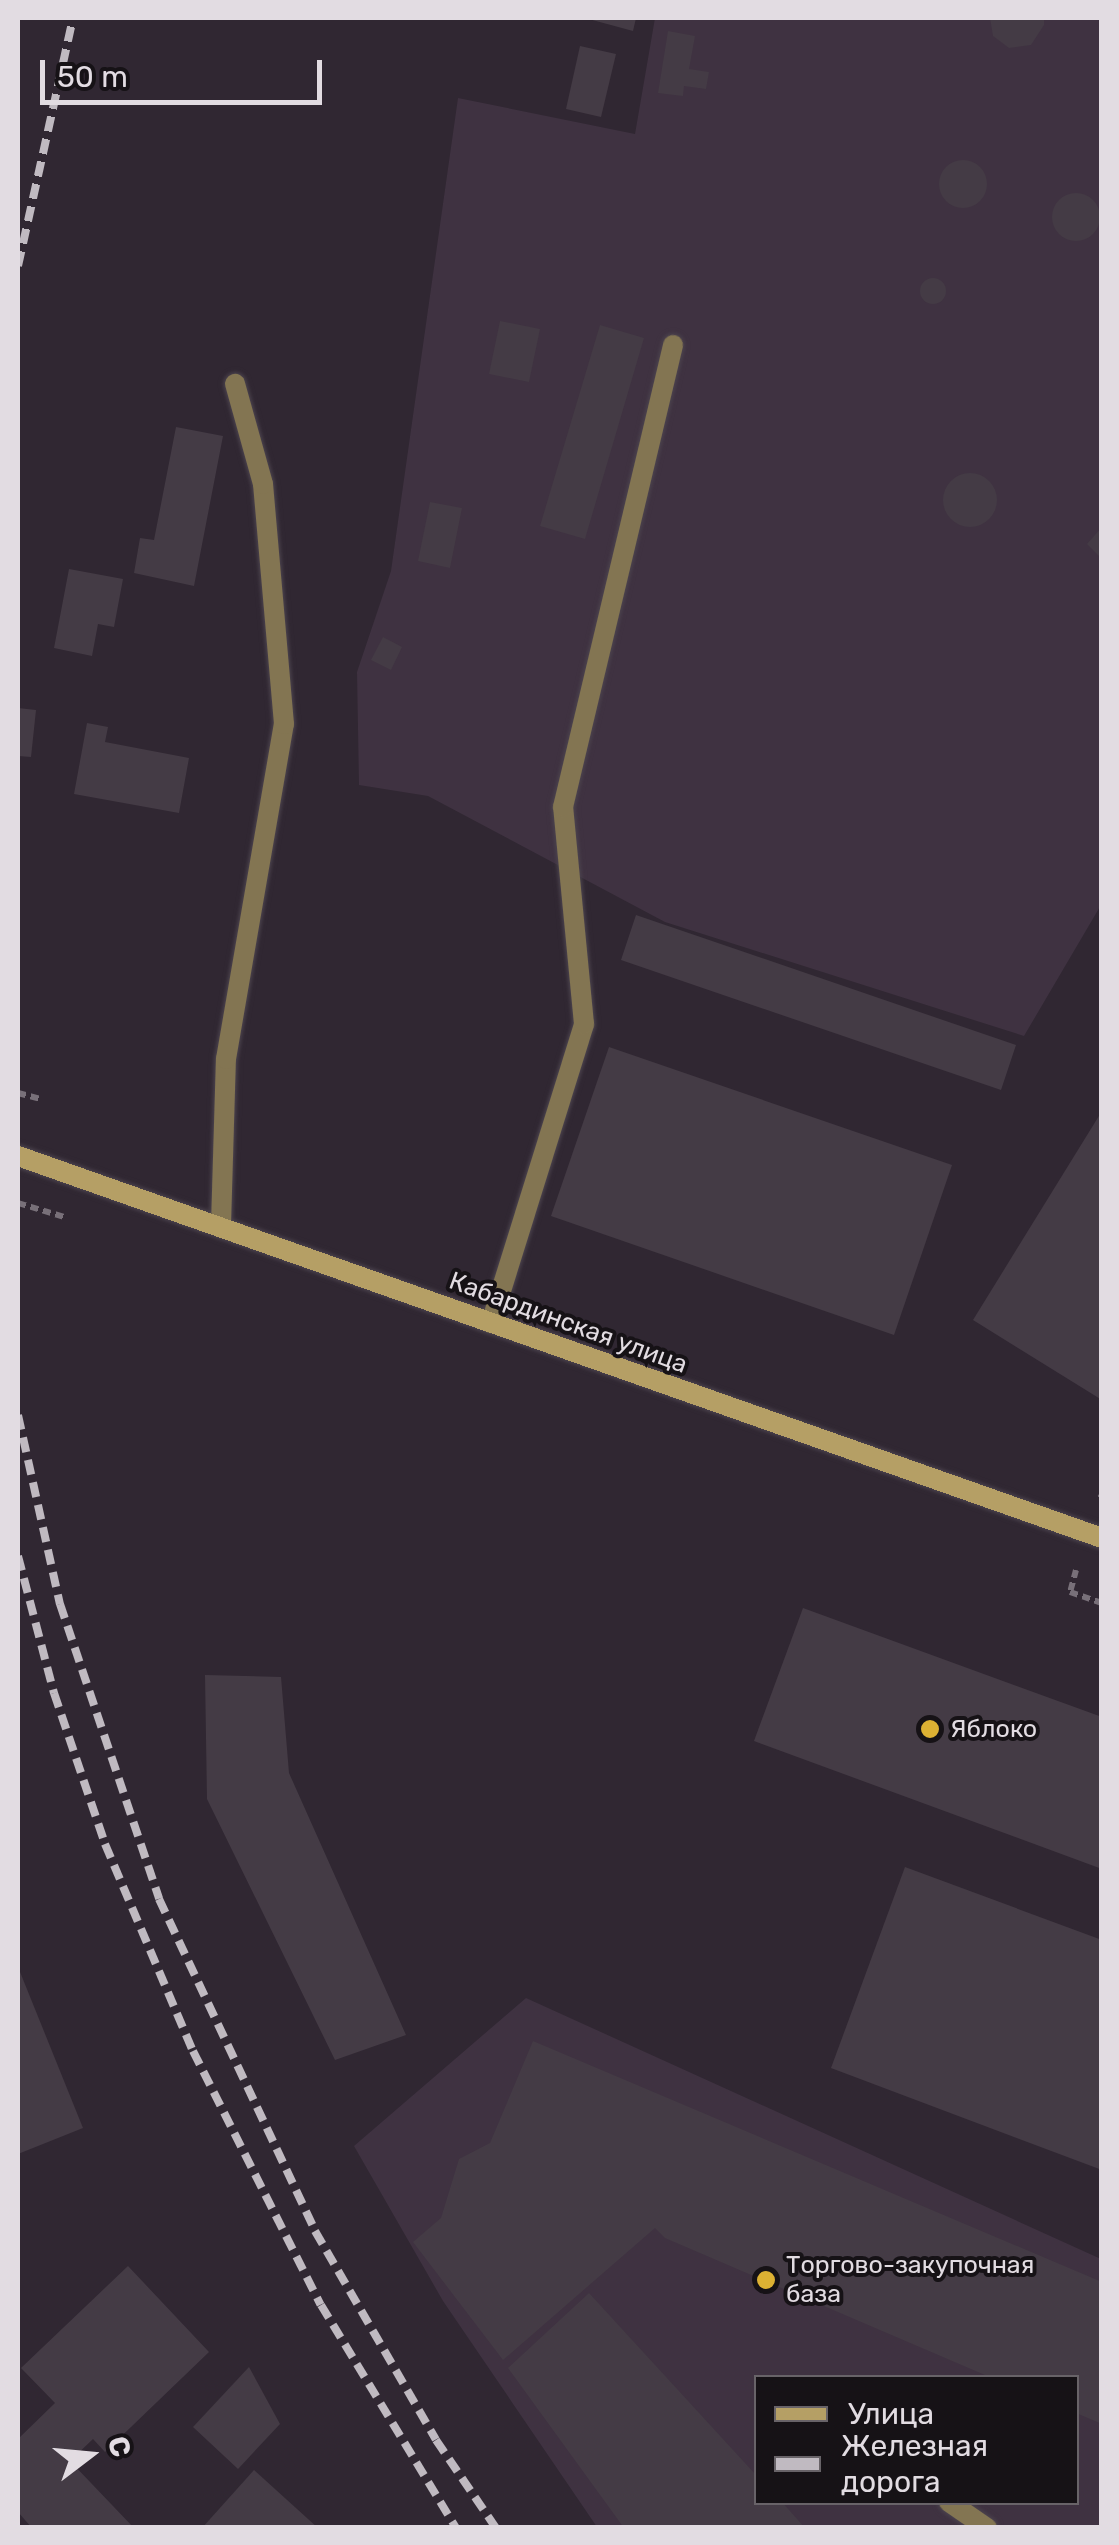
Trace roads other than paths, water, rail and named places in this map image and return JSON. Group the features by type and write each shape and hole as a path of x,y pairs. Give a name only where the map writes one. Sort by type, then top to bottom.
{"main road":[{"name":"Кабардинская улица","path":"18,1156 1102,1538"}],"lane":[{"path":"492,1322 584,1024 563,807 673,345"},
{"path":"221,1225 226,1059 284,724 264,484 235,384"},
{"path":"952,2505 987,2528"}],"railway":[{"path":"18,266 73,18"},
{"path":"18,1415 60,1604 159,1899 315,2231 436,2440 496,2528"},
{"path":"18,1556 54,1693 105,1844 193,2051 321,2305 456,2528"}],"place":[{"name":"Яблоко","path":"930,1729"},
{"name":"Торгово-закупочная база","path":"766,2280"}]}
